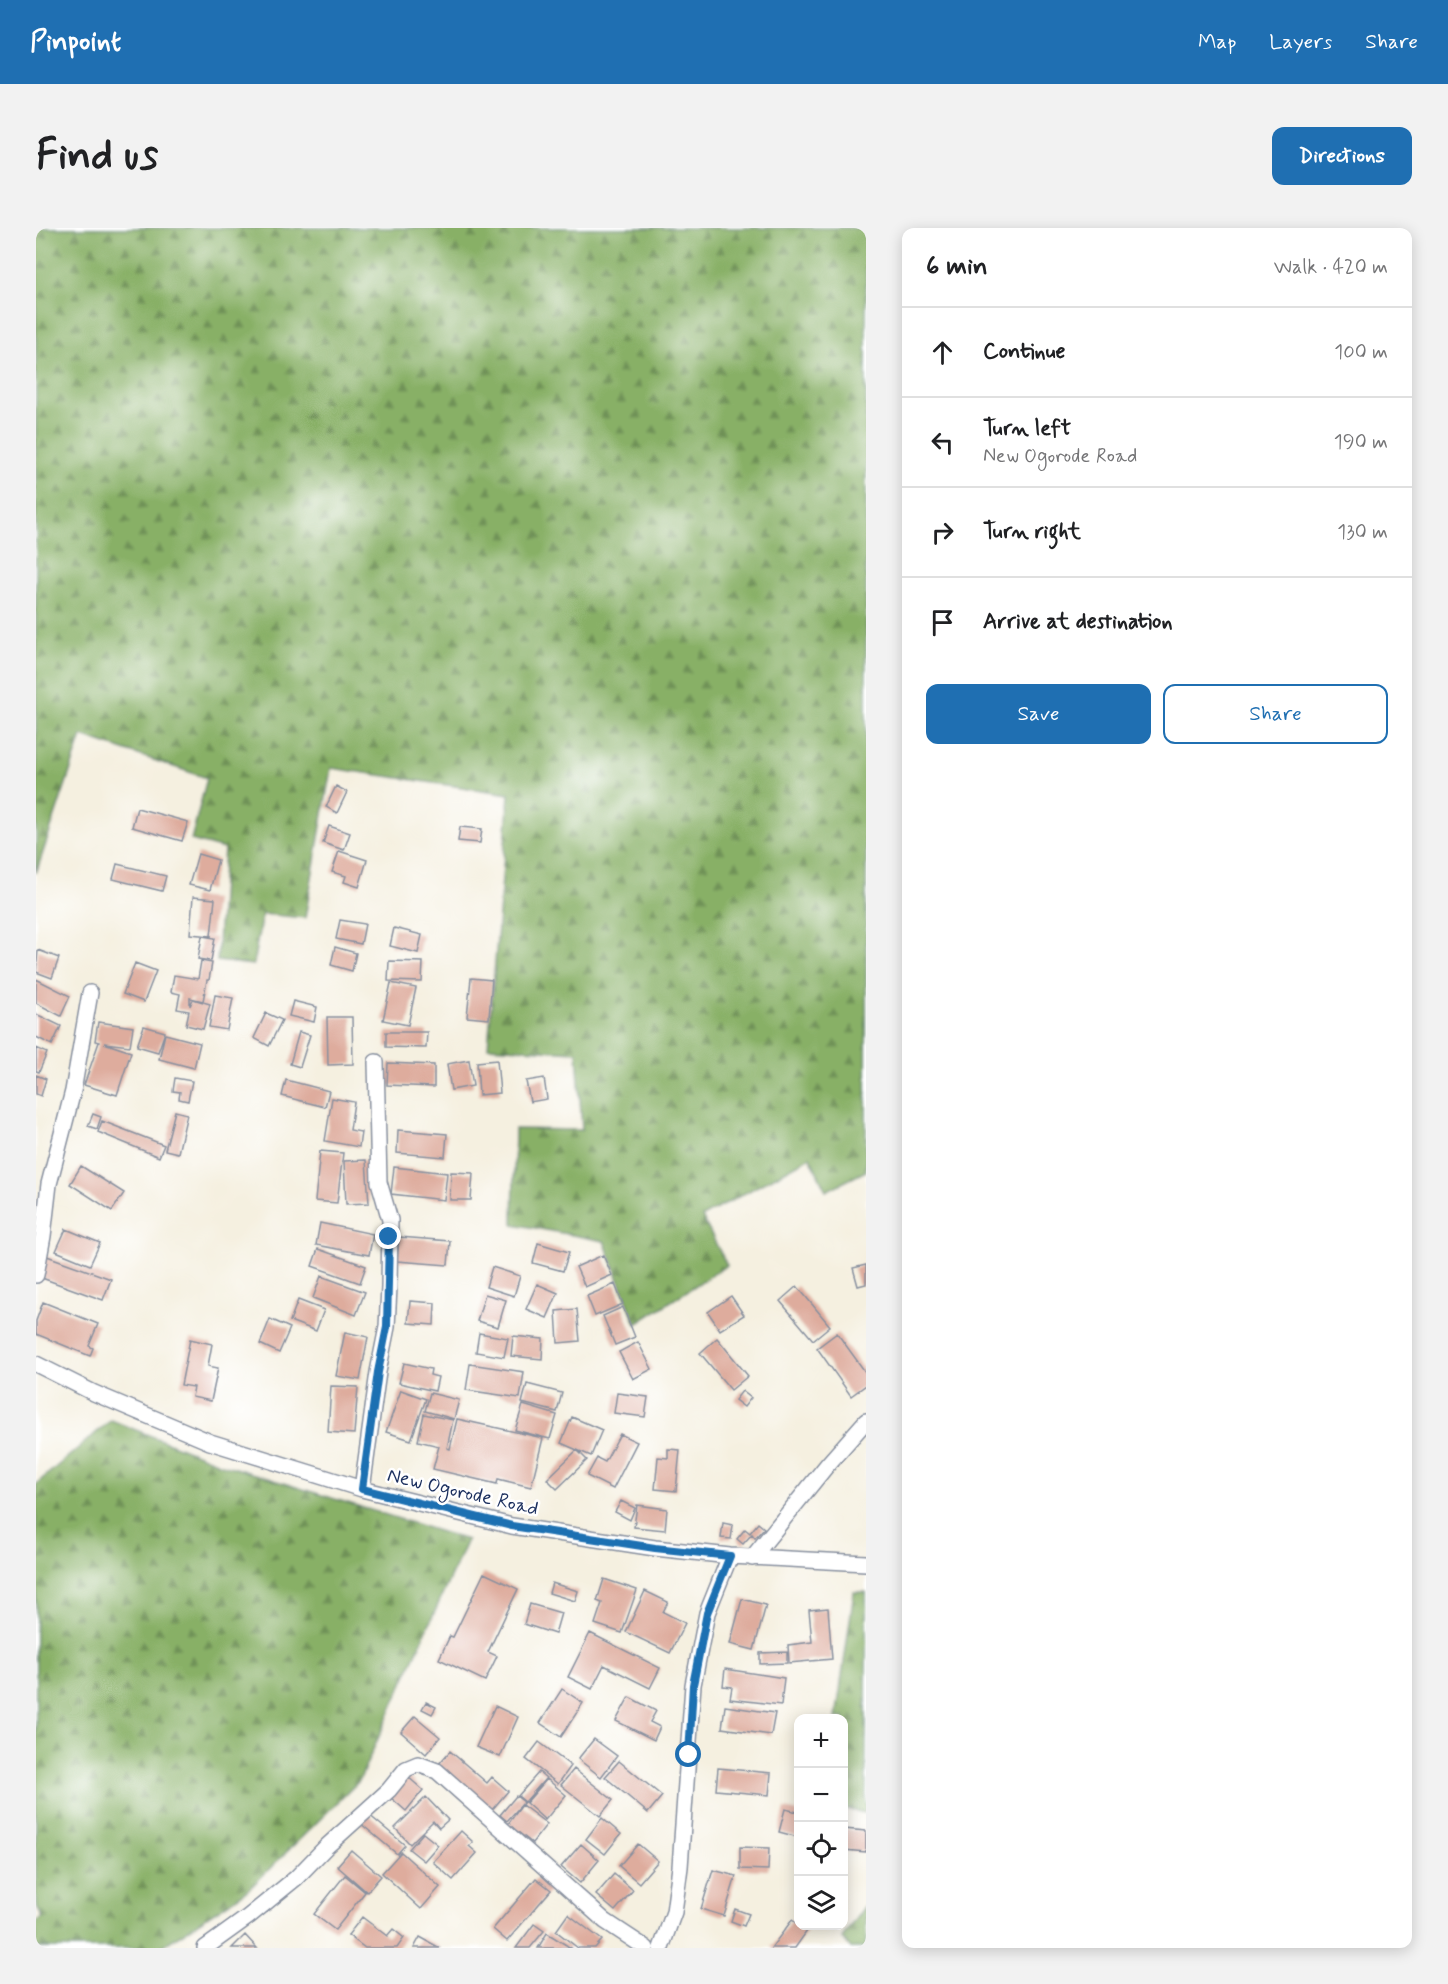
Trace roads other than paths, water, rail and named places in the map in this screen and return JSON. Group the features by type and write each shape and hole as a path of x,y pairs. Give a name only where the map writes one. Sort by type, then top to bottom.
{"street":[{"path":"36,1275 50,1184 73,1090 90,993"},
{"path":"362,1489 376,1383 387,1327 389,1287 390,1220 379,1182 376,1062"},
{"name":"New Ogorode Road","path":"36,1364 94,1393 210,1442 362,1489 512,1526 655,1548 730,1556 866,1563"},
{"path":"752,1558 866,1421"},
{"path":"661,1948 674,1912 693,1685 707,1613 730,1556"},
{"path":"206,1948 296,1878 389,1790 406,1769 418,1764 437,1771 605,1921 646,1948"}]}
